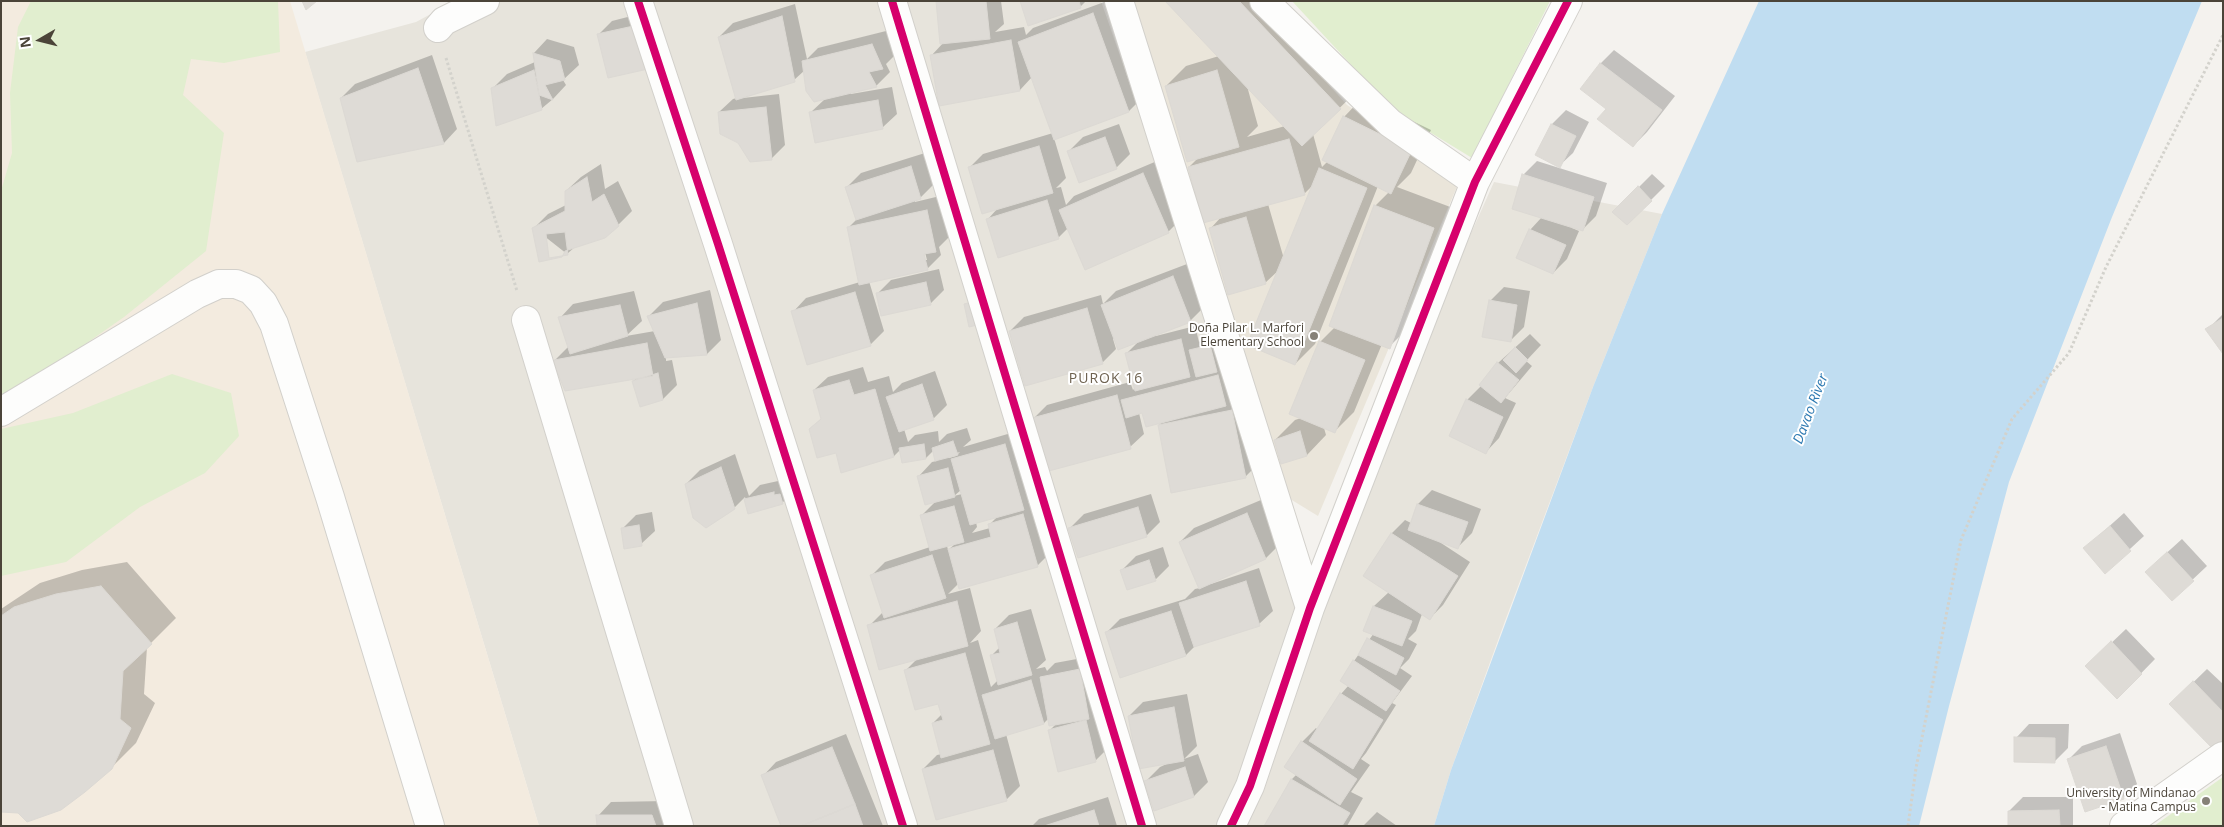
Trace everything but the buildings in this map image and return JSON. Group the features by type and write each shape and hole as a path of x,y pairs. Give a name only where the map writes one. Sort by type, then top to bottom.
{"street":[{"path":"438,28 444,21 485,1"},
{"path":"638,1 718,244 903,826"},
{"path":"892,1 1142,826"},
{"path":"1119,1 1310,608"},
{"path":"1264,1 1390,123 1475,182"},
{"path":"1231,826 1250,786 1310,608 1475,182 1568,1"},
{"path":"1,412 197,294 218,284 236,284 251,290 263,303 274,324 330,497 430,826"},
{"path":"526,320 679,826"},
{"path":"2124,826 2223,756"}],"path":[{"path":"438,28 526,320"},
{"path":"1908,826 1916,768 1961,540 2012,419 2069,353 2106,267 2223,35"}],"shaded area":[{"path":"1,1 290,1 539,826 1,826"},
{"path":"455,1 1101,1 1153,151 1300,616 1494,182 1662,214 1593,387 1505,621 1451,770 1434,826 539,826 305,52 416,22"},
{"name":"Doña Pilar L. Marfori Elementary School","path":"1134,1 1253,1 1347,105 1461,177 1318,516 1282,494"}],"green space":[{"path":"31,1 278,1 280,52 224,63 191,59 183,95 224,133 206,251 124,317 51,368 1,396 1,191 12,153 10,93 18,27"},
{"path":"1292,1 1550,1 1472,158 1392,109"},
{"path":"172,374 231,393 239,436 205,473 140,507 66,562 1,576 1,429 73,413"},
{"name":"University of Mindanao - Matina Campus","path":"2223,777 2223,826 2154,826"}],"water":[{"name":"Davao River","path":"1759,1 2202,1 2112,217 2009,482 1919,826 1434,826 1451,770 1593,387 1662,214"}],"cycle path":[{"path":"638,1 718,244 903,826"},
{"path":"892,1 1142,826"},
{"path":"1231,826 1250,786 1310,608 1475,182 1568,1"}],"place":[{"name":"Doña Pilar L. Marfori Elementary School","path":"1314,336"},
{"name":"University of Mindanao - Matina Campus","path":"2206,801"}],"district":[{"name":"PUROK 16","path":"1106,379"}]}
